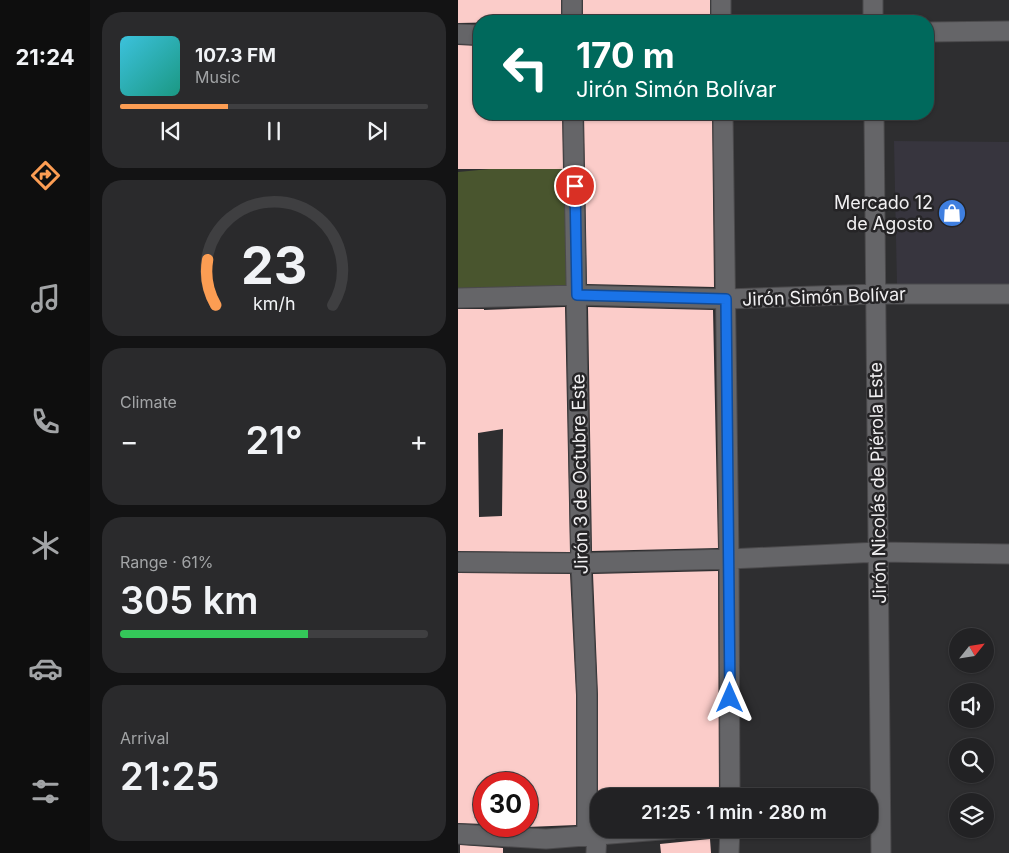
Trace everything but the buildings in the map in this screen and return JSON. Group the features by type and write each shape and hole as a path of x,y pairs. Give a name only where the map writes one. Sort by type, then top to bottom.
{"street":[{"path":"572,0 572,15"},
{"path":"721,0 722,15"},
{"path":"873,0 873,15"},
{"path":"934,32 1010,31"},
{"path":"458,34 473,35"},
{"name":"Jirón 3 de Octubre Este","path":"573,120 581,563 590,788"},
{"path":"723,120 730,788"},
{"name":"Jirón Nicolás de Piérola Este","path":"874,120 881,853"},
{"name":"Jirón Simón Bolívar","path":"458,298 577,295 726,299 876,294 1010,294"},
{"path":"458,562 581,563 879,552 1010,554"},
{"path":"458,834 546,839 590,835"},
{"name":"Jirón 3 de Octubre Este","path":"593,838 596,853"},
{"path":"729,853 730,838"}],"shaded area":[{"name":"Mercado 12 de Agosto","path":"894,141 1009,142 1009,285 897,284"}],"green space":[{"path":"500,168 565,169 567,288 458,289 458,172"}],"place":[{"name":"Mercado 12 de Agosto","path":"952,213"}],"route":[{"path":"575,186 577,295 726,299 730,698"}]}
